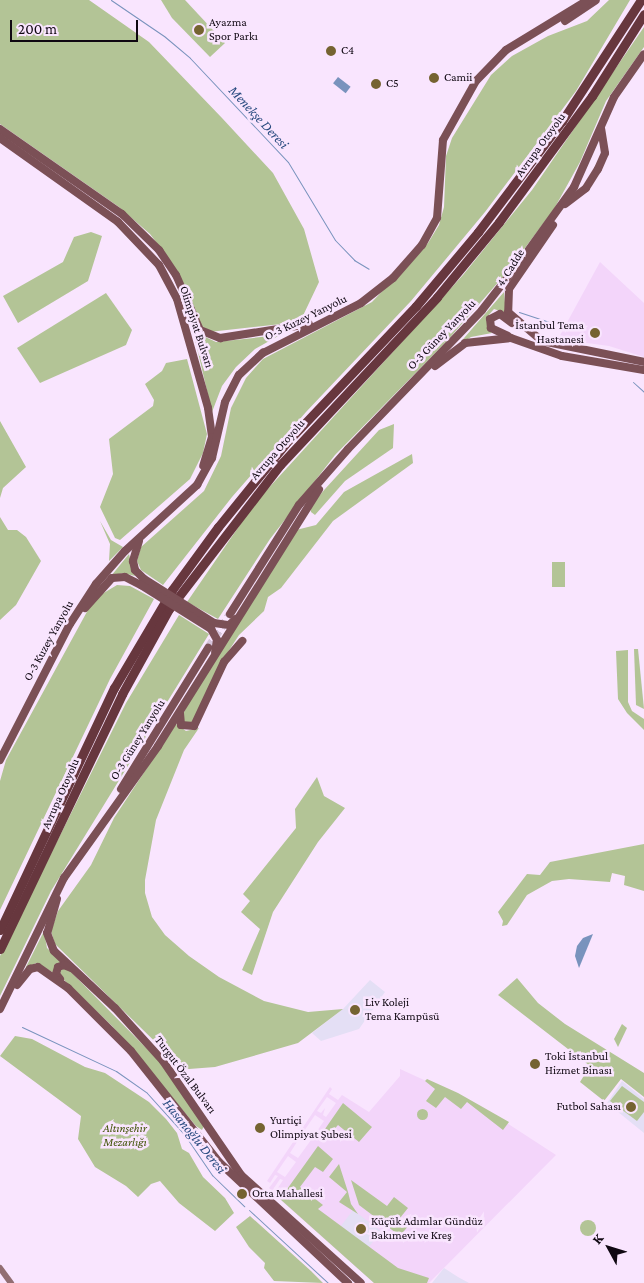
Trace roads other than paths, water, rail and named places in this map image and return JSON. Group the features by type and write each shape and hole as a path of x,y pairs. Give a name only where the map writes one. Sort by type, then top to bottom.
{"highway":[{"name":"Avrupa Otoyolu","path":"0,930 114,688 172,590 269,464 416,306 478,232 562,121 641,0"},
{"name":"Avrupa Otoyolu","path":"0,949 122,694 169,609 280,465 425,311 493,230 592,96 644,14"}],"main road":[{"name":"O-3 Kuzey Yanyolu","path":"0,760 70,624 96,584 141,537 197,485 209,464 225,402 240,375 263,353 378,293 422,245 437,218 441,154 448,129 491,63 522,41 588,0"},
{"path":"522,41 578,16 596,0"},
{"name":"O-3 Güney Yanyolu","path":"230,614 286,523 334,464 482,310 556,214 578,180 601,124 619,89 644,54"},
{"path":"561,206 580,195 598,169 605,153 601,124"},
{"name":"Olimpiyat Bulvarı","path":"0,129 122,214 153,244 176,275 200,330 210,337 242,337 324,321"},
{"name":"Olimpiyat Bulvarı","path":"0,138 118,222 146,248 169,282 201,380 212,425 212,437 202,467 177,503"},
{"name":"4. Cadde","path":"556,214 553,226 507,295 508,312 533,336 552,344 644,362"},
{"path":"533,336 504,315 492,316 489,322 491,328 511,338 562,356 644,370"},
{"path":"394,401 458,346 475,340 511,338"},
{"path":"0,1009 58,890 86,844 194,691 334,464"},
{"path":"141,537 133,561 135,570 142,582"},
{"path":"70,624 112,578 125,577 142,582 212,626 217,639 216,649 194,691"},
{"path":"212,626 229,624 255,593"},
{"path":"180,712 181,725 194,726 224,662 242,641"},
{"name":"O-3 Güney Yanyolu","path":"86,844 208,648"},
{"name":"Turgut Özal Bulvarı","path":"58,890 48,940 54,951 94,987 147,1042 187,1093 222,1150 258,1197 361,1283"},
{"path":"68,988 56,974 61,964 94,987"},
{"name":"Turgut Özal Bulvarı","path":"0,1009 30,969 45,969 68,988 132,1051 219,1162 348,1283"},
{"path":"173,1103 197,1131 203,1131 205,1124 187,1093"},
{"path":"0,1268 11,1283"}],"water":[{"path":"338,77 351,87 346,93 333,83"},
{"path":"593,934 579,968 575,956 577,946 583,938"}],"waterway":[{"name":"Menekşe Deresi","path":"111,0 164,36 190,58 288,162 335,240 354,260 369,269"},
{"name":"Menekşe Deresi","path":"519,312 564,327"},
{"name":"Menekşe Deresi","path":"633,382 644,392"},
{"name":"Hasanoğlu Deresi","path":"22,1027 116,1071 147,1093 184,1134 212,1175 244,1206"},
{"name":"Hasanoğlu Deresi","path":"249,1210 328,1283"}],"tunnel":[{"path":"208,648 230,614"}],"place":[{"name":"Ayazma Spor Parkı","path":"199,30"},
{"name":"C4","path":"331,51"},
{"name":"Camii","path":"434,78"},
{"name":"C5","path":"376,84"},
{"name":"İstanbul Tema Hastanesi","path":"595,333"},
{"name":"Liv Koleji Tema Kampüsü","path":"355,1010"},
{"name":"Toki İstanbul Hizmet Binası","path":"535,1064"},
{"name":"Futbol Sahası","path":"631,1107"},
{"name":"Yurtiçi Olimpiyat Şubesi","path":"260,1128"},
{"name":"Orta Mahallesi","path":"242,1194"},
{"name":"Küçük Adımlar Gündüz Bakımevi ve Kreş","path":"361,1229"}],"park label":[{"name":"Altınşehir Mezarlığı","path":"125,1136"}]}
